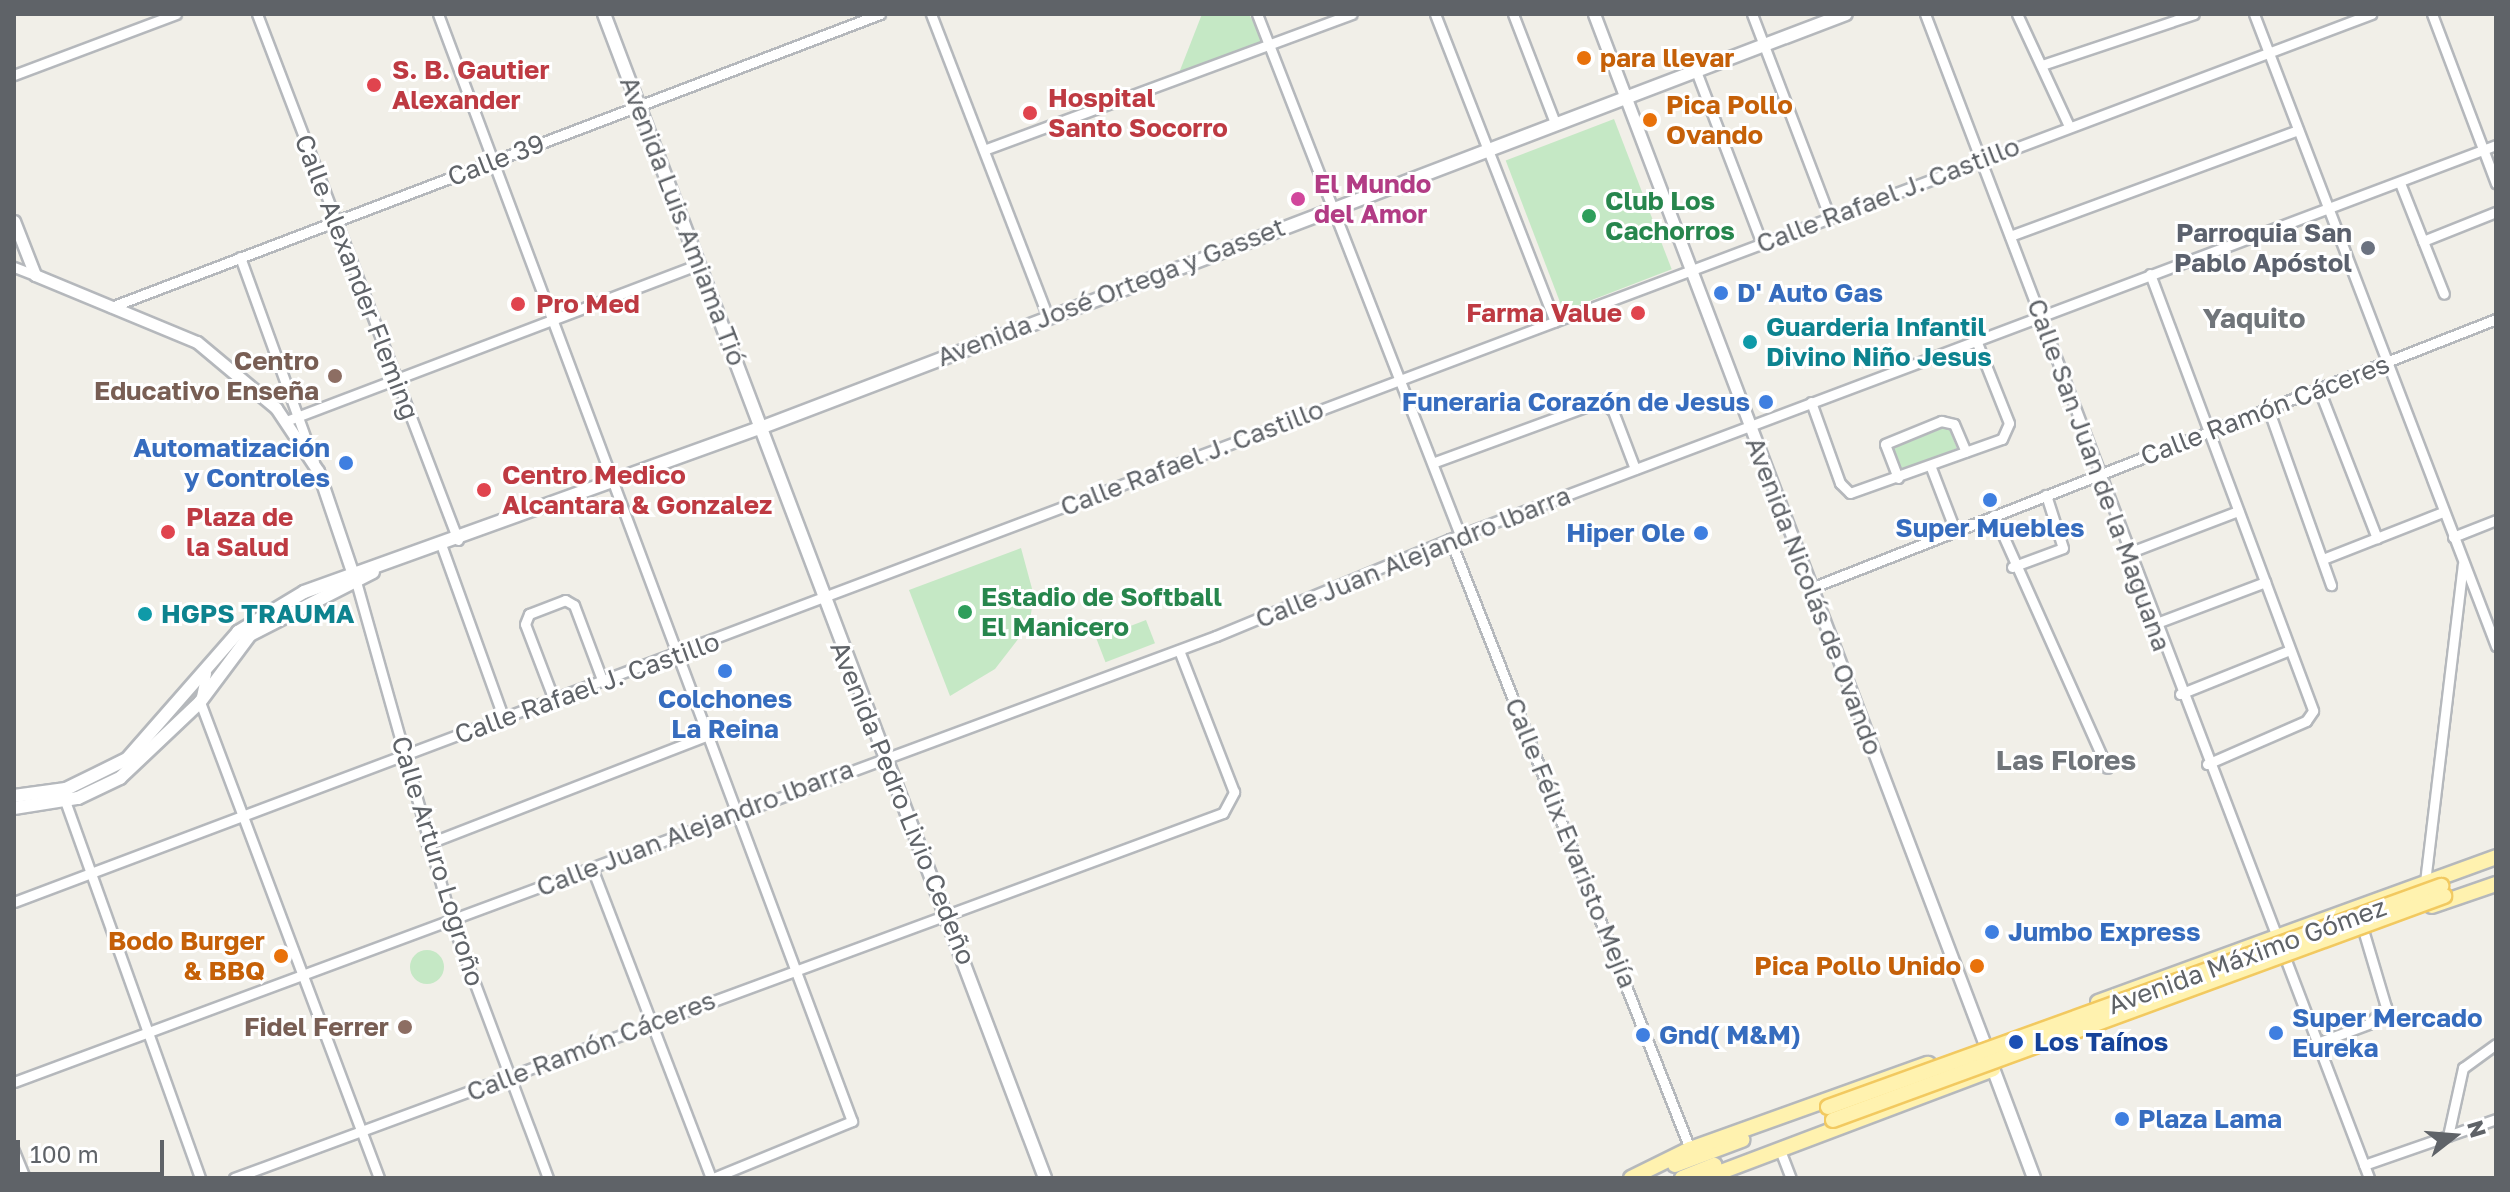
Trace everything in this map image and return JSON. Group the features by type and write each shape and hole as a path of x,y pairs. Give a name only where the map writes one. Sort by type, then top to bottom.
{"main road":[{"name":"Avenida Luis Amiama Tió","path":"604,14 760,428"},
{"name":"Avenida José Ortega y Gasset","path":"14,796 65,795 127,759 249,621 376,570 760,428 1489,147 1846,14"},
{"name":"Avenida Pedro Livio Cedeño","path":"760,428 883,756 950,920 1045,1178"},
{"name":"Avenida José Ortega y Gasset","path":"14,808 120,778 200,702 250,635 355,579"},
{"path":"1634,1178 1690,1149 1985,1045 2496,857"},
{"name":"Avenida Máximo Gómez","path":"1634,1178 1831,1113 2442,891 2496,866"},
{"path":"1705,1178 2496,881"},
{"name":"Avenida Máximo Gómez","path":"2442,891 2496,881"},
{"name":"Avenida Nicolás de Ovando","path":"1985,1045 2034,1178"},
{"name":"Avenida Máximo Gómez","path":"1682,1178 1831,1113"}],"street":[{"path":"14,75 149,19 176,14"},
{"name":"Calle Alexander Fleming","path":"257,14 458,540"},
{"path":"438,14 798,967 851,1123 712,1178 592,868"},
{"name":"Calle 39","path":"111,307 880,14"},
{"path":"931,14 1048,317"},
{"name":"Calle Félix Evaristo Mejía","path":"1257,14 1337,205 1435,462 1455,537 1690,1149"},
{"path":"984,150 1352,14"},
{"path":"1435,14 1555,321"},
{"path":"1513,14 1555,123"},
{"name":"Avenida Nicolás de Ovando","path":"1594,14 1985,1045"},
{"path":"1752,14 1830,218"},
{"name":"Calle San Juan de la Maguana","path":"1925,14 2180,694 2283,959"},
{"path":"2017,14 2069,126"},
{"path":"2042,65 2194,14"},
{"path":"2254,14 2330,207 2463,564 2493,631 2496,646"},
{"name":"Calle Rafael J. Castillo","path":"14,902 680,655 822,597 1762,244 1979,158 2371,14"},
{"path":"2432,14 2496,183"},
{"path":"1696,71 1762,244"},
{"path":"2010,236 2298,130"},
{"name":"Calle Juan Alejandro lbarra","path":"14,1082 303,977 883,756 1179,650 1455,537 2496,145"},
{"path":"2400,183 2444,294"},
{"path":"2423,241 2496,212"},
{"path":"14,221 35,275"},
{"path":"240,257 298,412 355,579"},
{"path":"286,421 298,412 699,264"},
{"path":"14,267 197,342 250,381 286,421 318,471"},
{"path":"2150,274 2290,650 2311,718 2207,764"},
{"name":"Calle Ramón Cáceres","path":"1811,588 2209,432 2320,392 2496,319"},
{"path":"1811,402 1844,489 1898,478 1966,452 2010,429 1976,340"},
{"path":"2320,392 2377,538"},
{"path":"1435,462 1602,401 1613,411 1635,469"},
{"path":"2269,411 2331,585"},
{"path":"1898,478 1885,444 1941,421 1954,424 1966,452"},
{"path":"1930,465 1955,530"},
{"path":"2012,567 2063,548 2046,495"},
{"path":"2128,553 2238,511"},
{"path":"2323,559 2443,512"},
{"path":"1994,515 2012,567 2062,657 2107,768"},
{"path":"2453,537 2496,520"},
{"path":"442,547 504,719"},
{"path":"2425,882 2463,564"},
{"name":"Calle Arturo Logroño","path":"355,579 427,844 451,920 548,1178"},
{"path":"2154,624 2265,582"},
{"path":"554,700 525,624 529,614 565,600 574,605 603,682"},
{"name":"Calle Ramón Cáceres","path":"234,1178 798,967 950,920 1233,803 1179,650"},
{"path":"2180,694 2290,650"},
{"path":"206,673 200,702 379,1178"},
{"path":"427,844 710,734"},
{"path":"65,795 86,874 200,1178"},
{"path":"2317,1043 2368,1024 2386,1007 2363,930"},
{"path":"2283,959 2369,1178"},
{"path":"2448,1136 2463,1068 2496,1044"},
{"path":"2364,1165 2496,1119"},
{"path":"1780,1150 1791,1178"},
{"path":"14,1151 25,1178"}],"green space":[{"path":"1202,14 1249,14 1266,47 1177,78"},
{"name":"Club Los Cachorros","path":"1614,119 1672,269 1563,311 1506,161"},
{"path":"1948,426 1957,448 1902,470 1893,448"},
{"path":"1021,548 1034,596 1029,625 995,669 950,696 909,590"},
{"path":"1146,620 1155,643 1105,662 1097,639"},
{"path":"427,950 439,955 444,967 439,979 427,984 415,979 410,967 415,955"}],"place":[{"name":"para llevar","path":"1584,58"},
{"name":"S. B. Gautier Alexander","path":"374,85"},
{"name":"Hospital Santo Socorro","path":"1030,113"},
{"name":"Pica Pollo Ovando","path":"1650,120"},
{"name":"El Mundo del Amor","path":"1298,199"},
{"name":"Club Los Cachorros","path":"1589,216"},
{"name":"Parroquia San Pablo Apóstol","path":"2368,248"},
{"name":"D' Auto Gas","path":"1721,293"},
{"name":"Pro Med","path":"518,304"},
{"name":"Farma Value","path":"1638,313"},
{"name":"Guarderia Infantil Divino Niño Jesus","path":"1750,342"},
{"name":"Centro Educativo Enseña","path":"335,376"},
{"name":"Funeraria Corazón de Jesus","path":"1766,402"},
{"name":"Automatización y Controles","path":"346,463"},
{"name":"Centro Medico Alcantara & Gonzalez","path":"484,490"},
{"name":"Super Muebles","path":"1990,500"},
{"name":"Plaza de la Salud","path":"168,532"},
{"name":"Hiper Ole","path":"1701,533"},
{"name":"Estadio de Softball El Manicero","path":"965,612"},
{"name":"HGPS TRAUMA","path":"145,614"},
{"name":"Colchones La Reina","path":"725,671"},
{"name":"Jumbo Express","path":"1992,932"},
{"name":"Bodo Burger & BBQ","path":"281,956"},
{"name":"Pica Pollo Unido","path":"1977,966"},
{"name":"Fidel Ferrer","path":"405,1027"},
{"name":"Super Mercado Eureka","path":"2276,1033"},
{"name":"Gnd( M&M)","path":"1643,1035"},
{"name":"Los Taínos","path":"2016,1042"},
{"name":"Plaza Lama","path":"2122,1119"}],"district":[{"name":"Yaquito","path":"2254,318"},
{"name":"Las Flores","path":"2066,760"}]}
